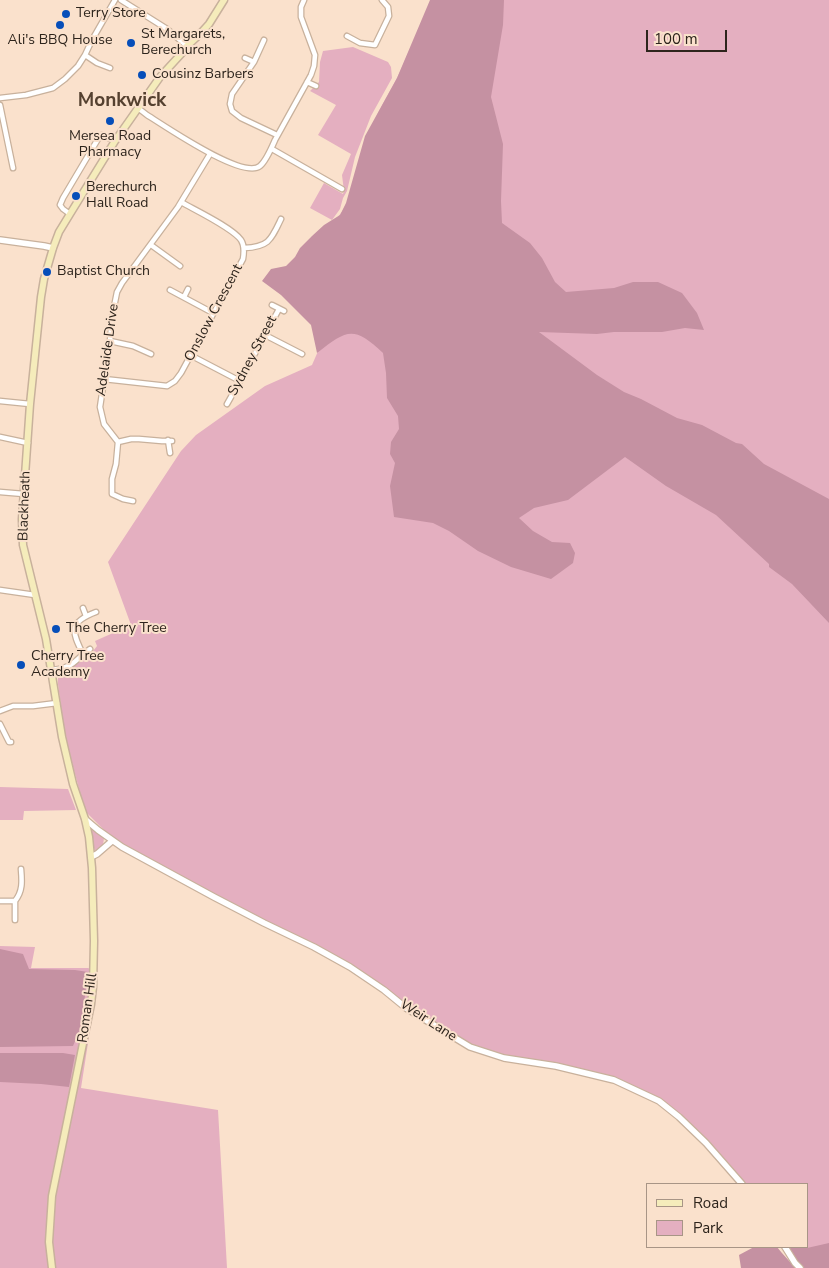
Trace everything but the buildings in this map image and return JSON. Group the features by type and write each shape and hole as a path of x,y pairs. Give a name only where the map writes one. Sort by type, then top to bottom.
{"main road":[{"name":"Blackheath","path":"85,818 73,784 62,736 46,640 23,545 22,519 30,404 44,279 59,232 115,141 160,77 187,46 210,24 224,0"},
{"name":"Roman Hill","path":"52,1268 49,1242 52,1196 93,987 94,918 91,857 85,818"}],"street":[{"path":"0,98 26,95 52,88 65,80 85,55 115,0"},
{"path":"121,0 167,29 187,46"},
{"path":"138,108 210,154 238,167 254,169 260,166 272,149 277,135 314,66 315,55 300,17 304,0"},
{"path":"347,36 360,42 375,45 389,16 388,7 384,1"},
{"path":"373,35 379,38"},
{"path":"264,40 254,62 232,94 230,104 232,111 240,118 277,135"},
{"path":"85,55 97,63 110,68"},
{"path":"245,58 254,62"},
{"path":"307,82 316,86"},
{"path":"0,105 14,164"},
{"path":"70,214 60,205 98,139 102,135 115,141"},
{"path":"272,149 338,184 342,189"},
{"name":"Adelaide Drive","path":"118,442 104,424 100,407 113,308 117,292 122,282 181,202 210,154"},
{"name":"Onslow Crescent","path":"104,379 167,386 172,384 192,356 242,259 244,248 237,236 227,228 181,202"},
{"path":"244,248 256,248 264,245 270,239 281,219"},
{"path":"276,228 283,231"},
{"path":"0,240 53,248"},
{"path":"151,245 179,265 181,259"},
{"path":"184,297 188,289"},
{"path":"170,290 213,313"},
{"name":"Sydney Street","path":"227,404 281,310 272,305"},
{"path":"265,335 300,352 294,358"},
{"path":"110,341 133,346 151,354"},
{"path":"192,356 240,381"},
{"path":"0,401 30,404"},
{"path":"0,437 28,443"},
{"path":"129,499 112,494 112,480 118,442 139,438 162,441 170,440 170,453"},
{"path":"0,492 24,494"},
{"path":"0,590 35,595"},
{"path":"83,608 86,616"},
{"path":"83,654 75,638 74,632 77,622 96,612"},
{"path":"51,670 61,669 73,664 90,649"},
{"path":"0,711 13,706 56,703"},
{"path":"0,724 9,742"},
{"name":"Weir Lane","path":"85,818 112,841 214,898 314,947 350,967 384,990 406,1008 470,1047 504,1058 556,1066 614,1080 660,1101 706,1143 741,1183"},
{"path":"91,857 112,841"},
{"path":"15,920 15,901 20,895 22,886 21,869"},
{"path":"0,901 15,901"},
{"path":"786,1248 800,1268"}],"green space":[{"path":"432,0 829,0 829,1268 792,1248 809,1248 809,1183 741,1183 659,1101 614,1080 504,1058 470,1047 350,967 122,847 85,811 65,737 58,676 90,654 97,646 95,641 131,625 108,562 181,451 196,435 265,386 312,365 319,349 334,222 348,204 367,136 397,78"},
{"path":"353,47 388,62 391,67 392,78 371,116 355,157 347,191 340,209 332,220 310,208 324,183 343,194 342,175 351,154 318,135 336,105 310,91 319,82 320,62 323,51"},
{"path":"0,787 68,789 76,810 24,811 23,820 0,820"},
{"path":"89,825 104,838 103,845 95,852"},
{"path":"0,946 35,947 31,968 88,968 97,971 95,998 81,1088 218,1110 227,1268 0,1268"}],"shaded area":[{"path":"430,0 504,0 503,25 491,97 503,144 502,223 530,243 542,258 555,282 566,292 614,288 633,282 658,282 682,293 697,313 704,330 685,328 662,332 597,334 539,332 597,375 624,392 677,418 702,425 736,443 742,444 764,464 829,499 829,623 792,584 769,567 769,564 716,515 666,486 625,457 568,500 534,508 519,518 533,531 552,542 570,543 575,553 573,563 551,579 511,567 478,551 449,531 433,523 394,517 390,486 395,463 390,454 391,442 399,429 398,416 387,398 383,353 364,338 350,334 336,339 317,353 311,325 281,295 262,281 271,269 286,266 312,236 324,225 340,215 346,203 365,136 397,78"},
{"path":"0,949 23,954 29,969 88,972 81,1027 73,1046 0,1047"},
{"path":"0,1053 63,1053 75,1055 69,1087 0,1082"},
{"path":"829,1243 829,1268 800,1268 785,1248 809,1248"},
{"path":"752,1248 778,1248 795,1268 741,1268 739,1255"}],"place":[{"name":"Terry Store","path":"66,14"},
{"name":"Ali's BBQ House","path":"60,25"},
{"name":"St Margarets, Berechurch","path":"131,43"},
{"name":"Cousinz Barbers","path":"142,75"},
{"name":"Mersea Road Pharmacy","path":"110,121"},
{"name":"Berechurch Hall Road","path":"76,196"},
{"name":"Baptist Church","path":"47,272"},
{"name":"The Cherry Tree","path":"56,629"},
{"name":"Cherry Tree Academy","path":"21,665"}],"district":[{"name":"Monkwick","path":"122,101"}]}
